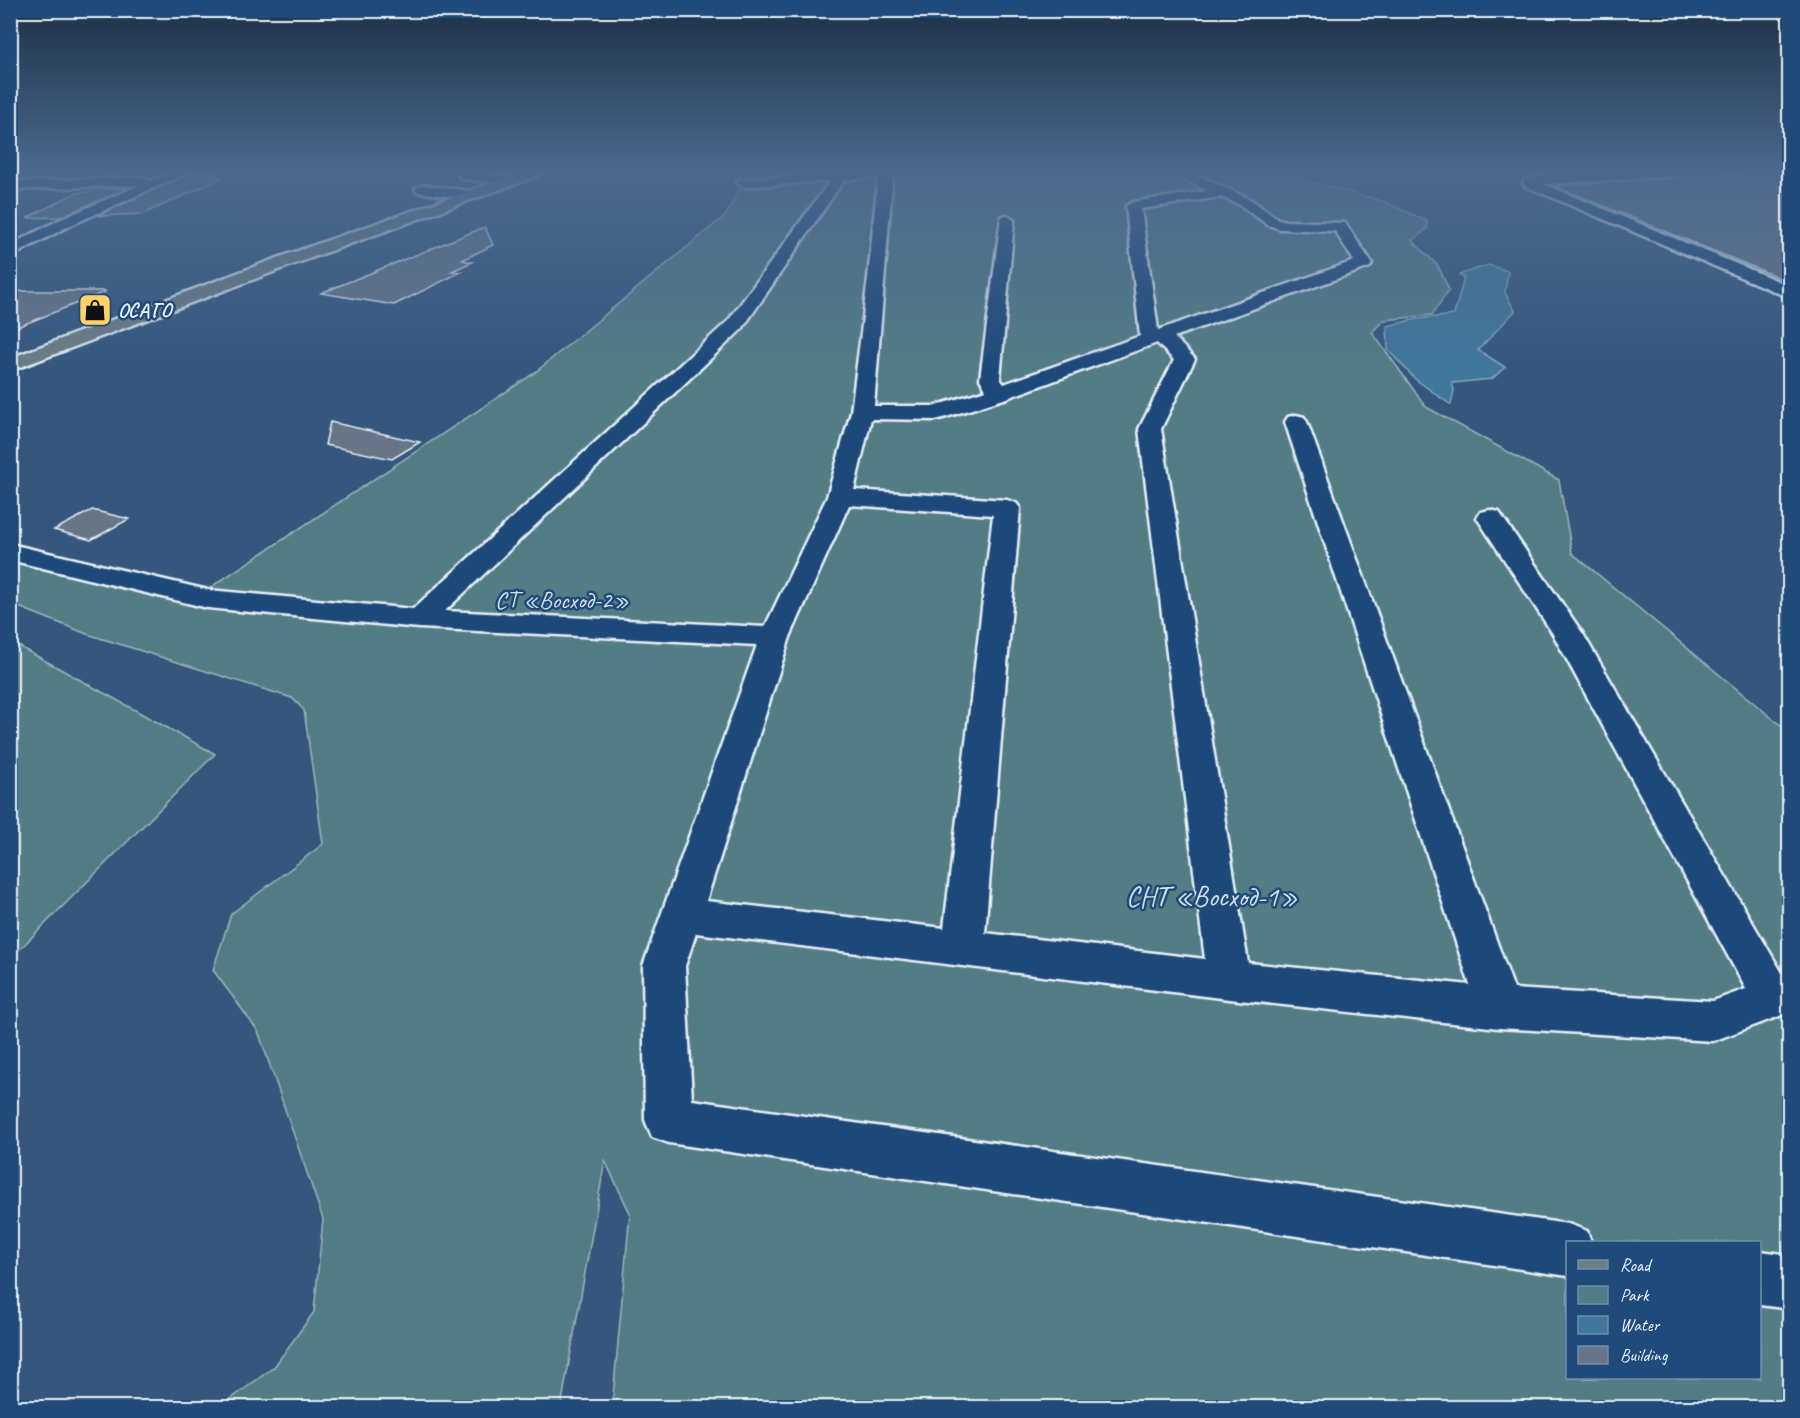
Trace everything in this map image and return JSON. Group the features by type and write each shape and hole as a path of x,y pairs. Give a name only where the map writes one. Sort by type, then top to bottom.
{"main road":[{"path":"10,365 353,238"}],"street":[{"path":"10,252 36,238"},
{"path":"420,619 735,325 796,238"},
{"path":"880,238 862,412 840,497 775,637 664,966 669,1120 1566,1250"},
{"path":"999,393 990,379 1004,238"},
{"path":"1139,238 1156,338 1185,359 1150,429 1229,980"},
{"path":"862,412 935,413 999,393 1364,263 1348,238"},
{"path":"1660,238 1790,293"},
{"path":"1296,422 1499,1008"},
{"path":"840,497 1007,508 963,948"},
{"path":"681,915 1229,980 1499,1008 1713,1021 1774,999 1568,634 1490,518"},
{"path":"10,552 208,599 420,619 775,637"},
{"path":"1761,1278 1790,1282"}],"green space":[{"name":"СНТ «Восход-1»","path":"698,238 1414,238 1412,240 1438,266 1449,290 1432,315 1384,320 1372,332 1426,407 1559,480 1572,553 1789,732 1789,1407 612,1407 630,1213 605,1161 561,1407 220,1407 274,1367 314,1312 323,1219 258,1031 213,970 231,914 323,844 304,710 292,698 87,634 11,604 10,557 199,595 533,374"},
{"path":"11,642 215,754 11,958"}],"water":[{"path":"1488,265 1508,271 1505,293 1515,311 1478,350 1505,367 1492,379 1452,383 1454,390 1451,405 1415,379 1388,350 1387,326 1417,319 1454,315 1464,278 1459,275"}],"building":[{"path":"457,238 490,238 493,245 462,260 472,262 452,271 461,272 394,305 321,293"},
{"path":"1683,238 1790,238 1790,282"},
{"path":"10,291 105,291 105,292 10,330"},
{"path":"330,422 420,442 392,459 325,445"},
{"path":"92,510 129,519 91,540 54,530"}],"place":[{"name":"ОСАГО","path":"95,310"}],"park label":[{"name":"СТ «Восход-2»","path":"562,600"}]}
